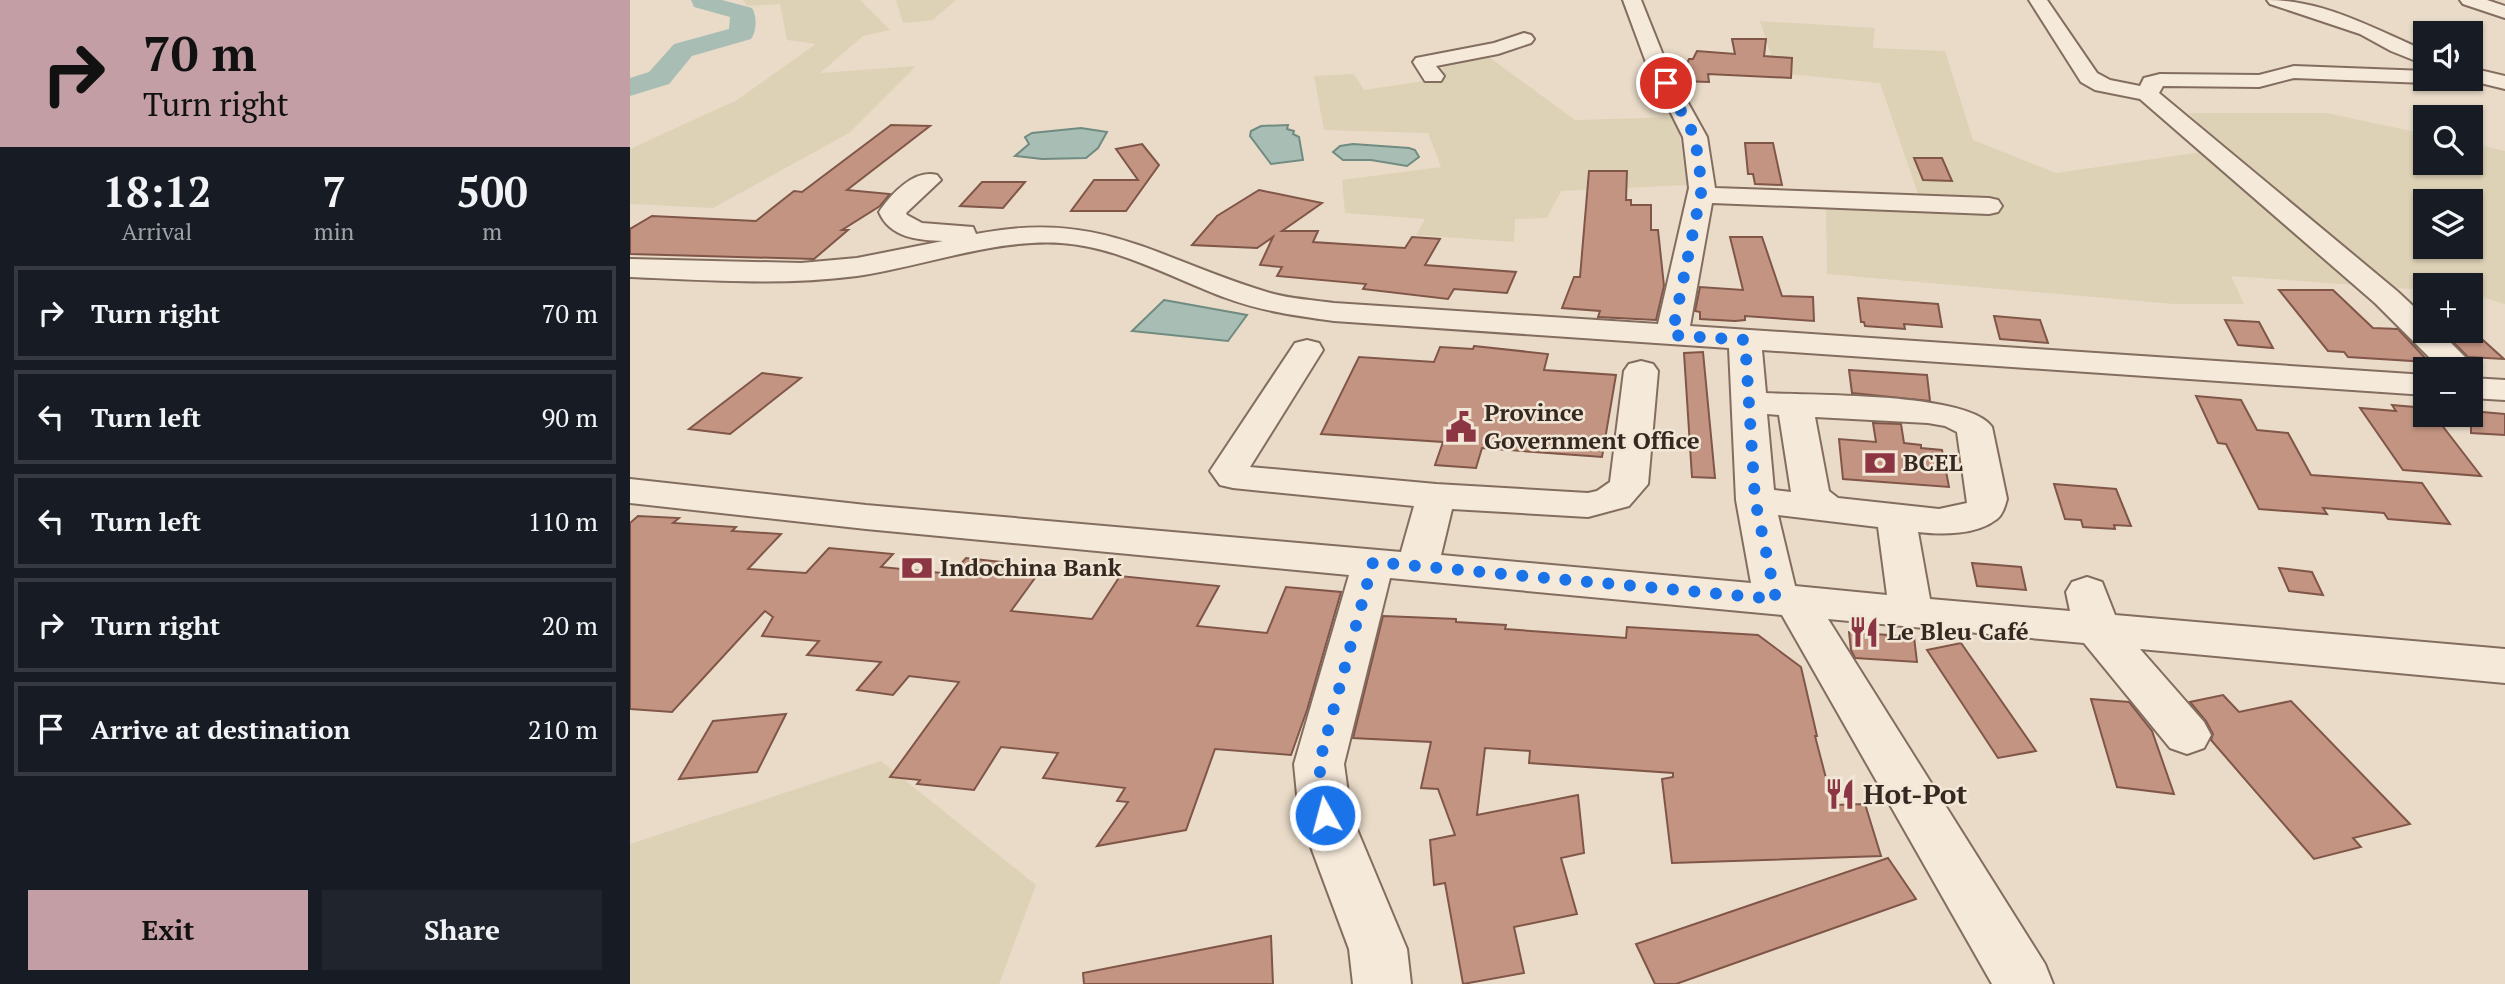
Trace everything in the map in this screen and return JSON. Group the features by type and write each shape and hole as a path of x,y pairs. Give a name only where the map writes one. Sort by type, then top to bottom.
{"street":[{"path":"1632,0 1657,65 1695,137 1702,188 1672,335"},
{"path":"2038,0 2089,76 2103,85 2147,94 2386,297 2449,357"},
{"path":"2276,0 2367,30 2413,53"},
{"path":"2469,0 2500,7"},
{"path":"1433,76 1423,62 1498,48 1524,39"},
{"path":"2147,94 2152,83 2160,80 2259,81 2294,72 2413,76"},
{"path":"2483,78 2505,83"},
{"path":"928,180 892,212 898,224 915,230 975,236 981,242"},
{"path":"1700,195 1989,206"},
{"path":"630,268 805,273 859,267 981,242 1038,235 1087,238 1263,301 1321,310 2413,384"},
{"path":"1745,340 1755,500 1786,600 2024,984"},
{"path":"1307,350 1229,471 1230,474 1245,480 1436,496 1588,505 1606,503 1618,498 1629,484 1641,371"},
{"path":"1747,403 1928,412 1955,417 1974,427 1988,499 1984,510 1966,518 1939,522 1755,500"},
{"path":"1795,406 1811,496 1828,509"},
{"path":"630,491 866,517 1911,612 2092,611 2505,666"},
{"path":"1382,984 1378,949 1325,815 1319,764 1395,564 1436,496"},
{"path":"1896,517 1911,612"},
{"path":"2092,611 2187,735"}],"shaded area":[{"path":"743,0 860,0 890,30 863,36 820,73 916,66 849,133 713,208 630,204 630,149 737,100 816,44 787,40 780,4 747,6"},
{"path":"896,0 956,0 933,20 903,23"},
{"path":"1760,21 1875,28 1873,48 1945,51 1973,140 2056,173 2223,149 2189,113 2327,113 2413,131 2413,175 2483,175 2483,146 2505,151 2505,304 2483,298 2483,273 2413,273 2413,289 2231,276 2244,304 2174,304 1827,274 1826,198 1919,197 1880,83 1777,73"},
{"path":"1482,52 1575,120 1677,117 1687,185 1561,191 1547,218 1515,219 1514,242 1416,235 1425,219 1345,213 1342,180 1441,167 1428,133 1324,130 1314,76 1354,74 1364,90 1444,78 1441,59"},
{"path":"1288,125 1287,129 1294,131 1293,134 1299,137 1303,160 1271,164 1250,136 1251,131 1261,126"},
{"path":"1081,128 1107,132 1098,148 1086,158 1042,159 1015,156 1029,144 1025,137 1032,133"},
{"path":"1353,144 1409,148 1415,150 1419,157 1407,166 1371,160 1343,160 1333,152 1340,146"},
{"path":"1164,300 1247,315 1228,341 1132,331"},
{"path":"881,761 1036,885 999,984 630,984 630,844"}],"building":[{"path":"1732,39 1766,39 1764,56 1792,58 1791,78 1708,74 1709,82 1679,81 1689,59 1693,59 1697,51 1735,54"},
{"path":"891,125 930,126 847,190 890,194 880,206 842,230 848,230 814,259 630,254 630,229 652,216 756,221 794,191 802,192"},
{"path":"1745,143 1773,143 1782,185 1755,184 1753,174 1748,174"},
{"path":"1142,144 1159,165 1126,211 1071,211 1094,180 1138,180 1116,149"},
{"path":"1914,158 1942,158 1952,181 1923,180"},
{"path":"1589,171 1627,171 1626,200 1631,200 1631,205 1651,205 1651,230 1658,230 1664,286 1656,320 1598,317 1600,311 1562,308 1574,277 1580,277"},
{"path":"982,182 1025,182 1003,208 960,206"},
{"path":"1259,190 1322,203 1282,231 1318,231 1313,242 1405,248 1412,237 1440,239 1425,265 1516,272 1507,293 1454,289 1448,299 1363,289 1366,284 1277,276 1282,267 1260,265 1273,237 1257,248 1192,245 1217,216"},
{"path":"1730,237 1762,237 1782,296 1813,297 1814,321 1745,316 1745,320 1735,321 1700,319 1700,312 1695,311 1700,287 1743,290"},
{"path":"2279,290 2333,290 2373,328 2398,329 2424,357 2413,357 2413,361 2348,357 2344,352 2328,351"},
{"path":"1858,298 1938,304 1942,327 1904,324 1905,329 1865,326 1864,322 1861,322"},
{"path":"1994,316 2040,320 2048,343 2000,339"},
{"path":"2225,320 2259,322 2273,348 2238,345"},
{"path":"2483,340 2504,359 2483,357 2468,357 2454,343 2483,343"},
{"path":"1474,346 1548,354 1544,370 1616,375 1602,457 1482,448 1476,468 1435,465 1443,442 1321,434 1359,357 1434,362 1440,347 1473,349"},
{"path":"1703,352 1715,478 1692,477 1684,353"},
{"path":"1849,370 1927,375 1930,401 1852,393"},
{"path":"762,373 801,378 730,434 689,429"},
{"path":"2196,396 2241,400 2257,430 2288,433 2311,475 2422,483 2450,524 2388,519 2384,513 2323,508 2327,514 2259,509 2226,444 2218,443"},
{"path":"2392,405 2413,407 2413,427 2443,427 2481,476 2403,470 2360,408 2396,411"},
{"path":"2483,412 2505,414 2505,435 2471,433 2471,427 2483,427"},
{"path":"1873,423 1901,424 1904,443 1942,450 1949,487 1843,479 1839,439 1876,442"},
{"path":"2054,484 2116,489 2131,526 2114,525 2115,529 2083,527 2081,520 2065,519"},
{"path":"638,516 679,518 673,523 736,527 732,531 781,534 748,569 806,573 829,548 893,554 881,567 952,574 966,558 1011,563 1008,567 1040,571 1011,611 1092,619 1120,576 1219,586 1197,626 1267,633 1286,587 1341,592 1291,755 1215,749 1186,830 1097,846 1128,802 1117,801 1125,788 1043,778 1058,753 1001,747 974,790 917,784 920,780 890,777 959,682 909,676 893,695 857,690 881,662 807,655 819,641 762,636 773,617 765,611 672,712 630,709 630,523"},
{"path":"1972,563 2021,567 2026,590 1977,586"},
{"path":"2279,568 2312,572 2323,595 2289,591"},
{"path":"1383,616 1456,619 1456,622 1506,625 1505,629 1626,638 1627,627 1758,635 1801,667 1833,805 1865,804 1881,856 1672,863 1662,779 1673,777 1673,773 1529,763 1530,751 1485,748 1477,815 1578,795 1584,853 1561,858 1577,914 1514,927 1524,973 1463,984 1445,883 1434,885 1430,840 1455,835 1438,789 1421,788 1431,742 1353,738"},
{"path":"1849,632 1914,637 1917,662 1855,658"},
{"path":"1961,643 2036,751 1998,758 1927,650"},
{"path":"2223,695 2239,712 2291,701 2410,824 2353,838 2361,847 2314,859 2211,740 2213,734 2206,721 2190,702"},
{"path":"2091,699 2129,702 2152,731 2174,794 2117,787"},
{"path":"786,714 757,772 679,779 713,721"},
{"path":"1888,858 1916,899 1676,984 1655,984 1636,944"},
{"path":"1271,936 1273,984 1084,984 1083,973"}],"waterway":[{"path":"630,87 659,78 683,50 742,34 743,13 702,2 704,0"}],"place":[{"name":"Province Government Office","path":"1461,427"},
{"name":"BCEL","path":"1880,463"},
{"name":"Indochina Bank","path":"917,568"},
{"name":"Le Bleu Café","path":"1864,632"},
{"name":"Hot-Pot","path":"1840,794"}],"route":[{"path":"1325,815 1319,764 1373,562 1776,599 1755,500 1745,340 1672,335 1702,188 1695,137 1666,83"}]}
